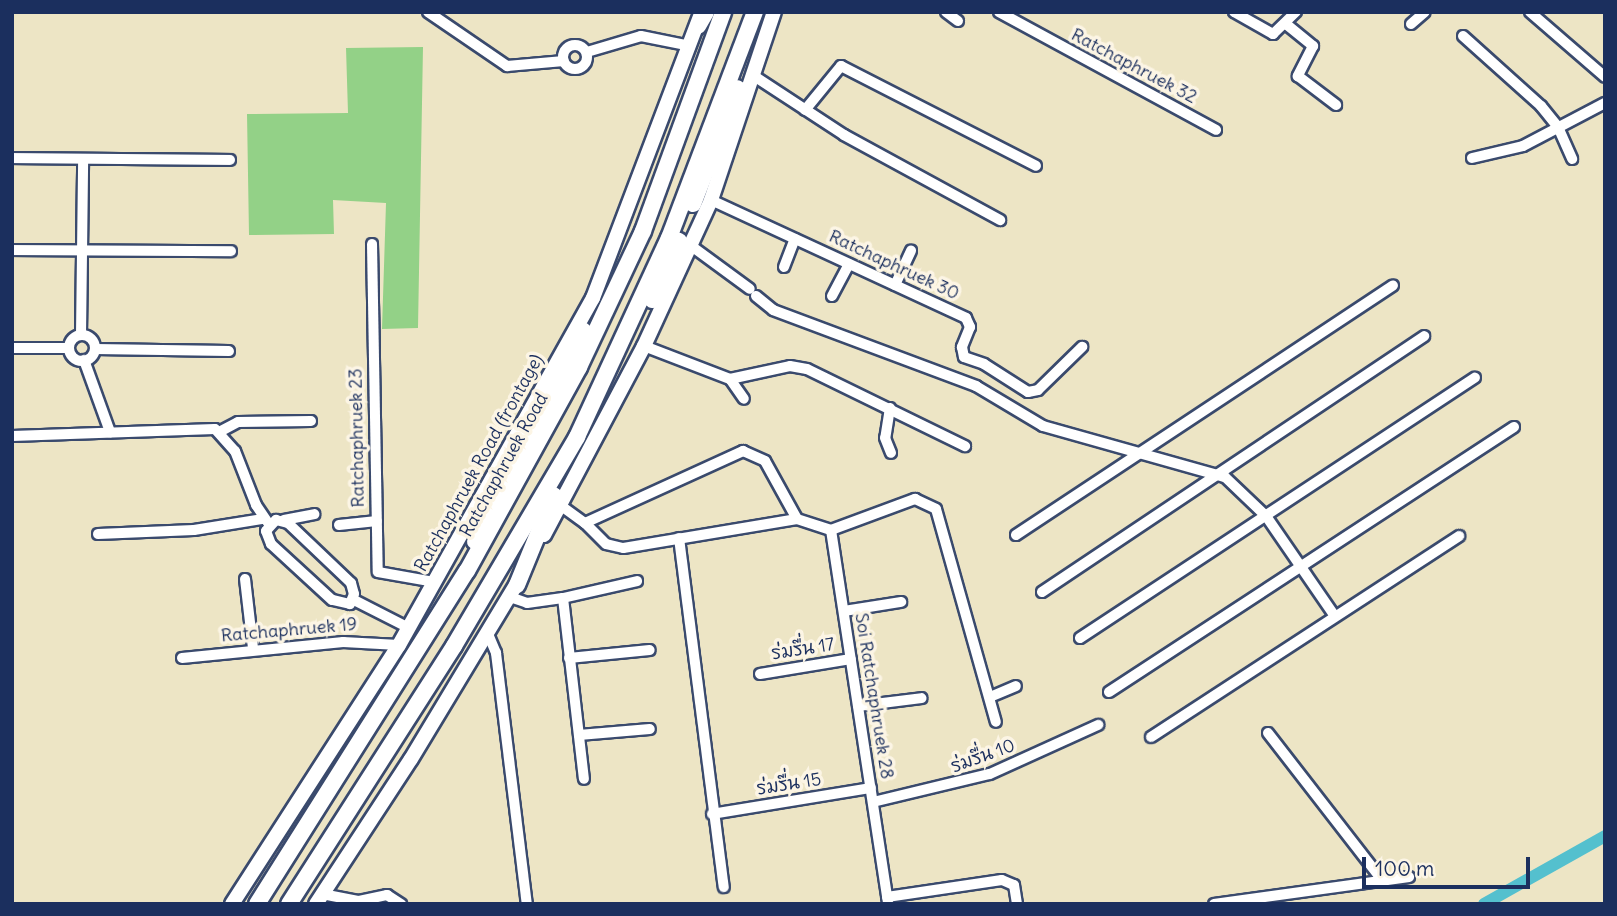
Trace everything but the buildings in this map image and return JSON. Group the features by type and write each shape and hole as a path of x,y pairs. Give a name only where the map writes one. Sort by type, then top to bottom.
{"main road":[{"name":"Ratchaphruek Road","path":"257,904 467,571 579,367 643,230 723,12"},
{"path":"556,502 668,238 755,12"},
{"path":"289,904 454,646 581,439 666,272 727,121 763,12"},
{"path":"319,899 488,634 513,591 556,502 644,346 711,200 774,12"},
{"path":"467,571 473,544 569,364 603,288 699,57 704,16"},
{"name":"Ratchaphruek Road (frontage)","path":"232,904 399,645 603,288 623,225 690,46 704,16"}],"street":[{"path":"428,12 507,66 564,61 578,69 586,62 587,52"},
{"path":"946,12 958,21"},
{"name":"Ratchaphruek 32","path":"999,12 1216,130"},
{"path":"1234,12 1269,33 1286,24 1296,12"},
{"path":"1411,24 1424,12"},
{"path":"1530,12 1605,77"},
{"path":"1286,24 1313,46 1298,76 1336,105"},
{"path":"587,52 641,36 690,46"},
{"path":"1462,36 1558,127 1572,159"},
{"path":"564,61 569,46 578,45 587,52"},
{"path":"805,110 841,66 1037,166"},
{"path":"754,76 805,110 1000,220"},
{"path":"1472,158 1523,146 1603,107"},
{"path":"12,158 230,160"},
{"path":"12,348 69,348 81,335 83,159"},
{"name":"Ratchaphruek 30","path":"711,200 966,318 970,327 962,346 964,357 984,364 1028,392 1038,390 1082,347"},
{"path":"784,267 795,239"},
{"name":"Ratchaphruek 23","path":"372,244 378,572 435,582"},
{"path":"690,245 773,310 976,386 1043,426 1218,474 1266,516 1334,615"},
{"path":"12,250 230,251"},
{"path":"895,285 911,251"},
{"path":"832,296 849,264"},
{"path":"1016,535 1393,285"},
{"path":"81,335 92,339 95,349"},
{"path":"1042,592 1424,336"},
{"path":"644,346 730,379 797,366 965,446"},
{"path":"69,348 72,356 84,360"},
{"path":"84,360 95,349 229,351"},
{"path":"84,360 110,432"},
{"path":"1080,638 1475,378"},
{"path":"730,379 744,399"},
{"path":"890,408 885,438 891,453"},
{"path":"12,436 203,427 221,431 238,422 311,421"},
{"path":"1109,692 1514,426"},
{"path":"221,431 235,451 266,521 266,535 271,544 332,600 344,605 354,600"},
{"path":"585,523 750,451 771,469 797,519"},
{"path":"556,502 585,523 600,541 615,547 797,519 831,530 915,499 936,509 996,722"},
{"path":"98,534 194,530 314,514"},
{"path":"284,520 351,583 354,600"},
{"path":"339,525 377,521"},
{"name":"Soi Ratchaphruek 28","path":"831,530 888,900"},
{"path":"1151,737 1458,536"},
{"path":"679,538 712,814 724,887"},
{"path":"245,579 253,648"},
{"path":"513,591 527,603 563,598 637,581"},
{"path":"563,598 584,779"},
{"path":"354,600 409,628"},
{"path":"844,611 901,602"},
{"path":"488,634 496,653 527,904"},
{"name":"Ratchaphruek 19","path":"181,658 253,648 368,641 399,645"},
{"path":"569,658 650,650"},
{"name":"ร่มรื่น 17","path":"760,674 851,659"},
{"path":"990,697 1016,686"},
{"path":"858,706 922,698"},
{"name":"ร่มรื่น 10","path":"873,802 990,774 1098,725"},
{"path":"579,736 650,729"},
{"path":"1268,733 1383,881"},
{"name":"ร่มรื่น 15","path":"712,814 871,788"},
{"path":"1214,904 1409,877"},
{"path":"888,900 1002,880 1014,885 1017,904"},
{"path":"319,899 361,902 387,895 401,904"}],"green space":[{"path":"423,47 418,328 382,329 386,203 333,200 334,234 249,235 247,114 348,113 346,48"}],"waterway":[{"path":"1484,904 1605,836"}]}
